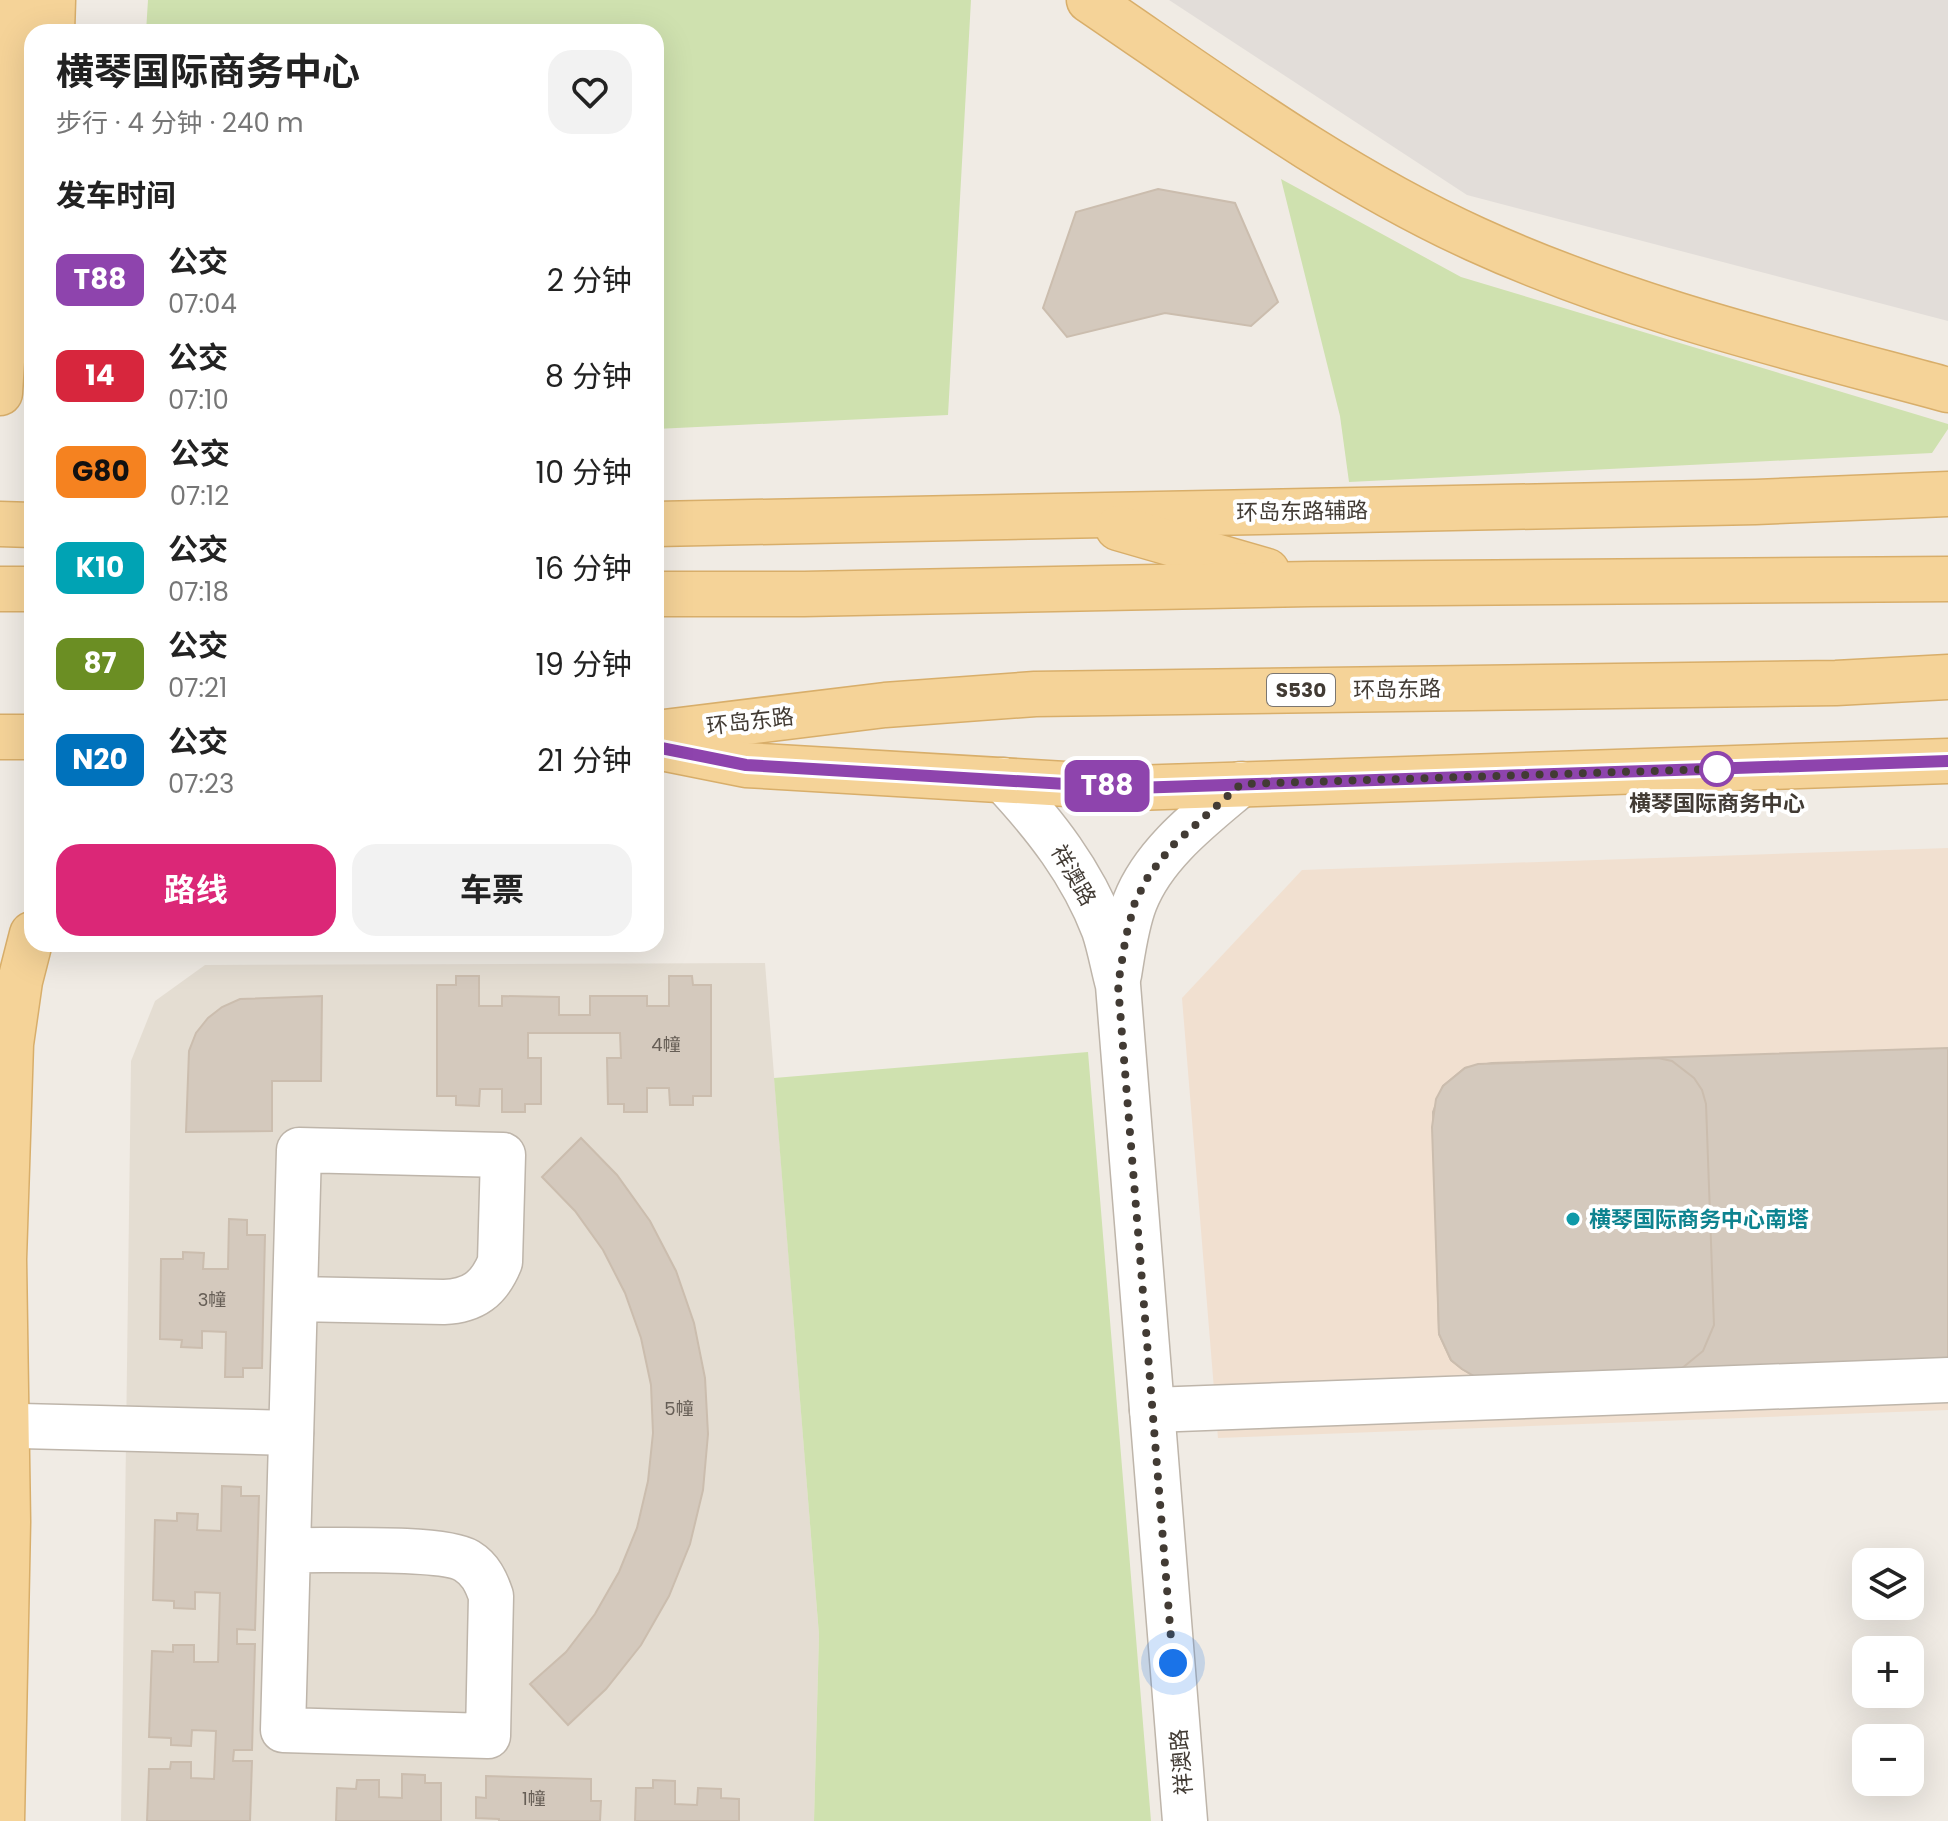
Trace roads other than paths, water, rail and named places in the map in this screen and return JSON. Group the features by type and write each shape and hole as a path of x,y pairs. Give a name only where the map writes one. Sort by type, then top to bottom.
{"main road":[{"path":"0,393 7,282 13,0"},
{"path":"52,24 53,0"},
{"path":"1089,0 1255,114 1367,182 1474,238 1561,274 1720,328 1938,388"},
{"path":"0,415 6,414 24,388"},
{"name":"环岛东路辅路","path":"664,524 1756,502 1948,494"},
{"path":"1074,516 1311,584"},
{"path":"0,524 24,525"},
{"path":"664,594 1311,584 1948,579"},
{"path":"0,589 24,589"},
{"path":"664,618 804,594"},
{"name":"环岛东路","path":"664,732 885,705 1035,694 1836,683 1948,677"},
{"path":"0,737 24,737"},
{"path":"664,749 746,765 1133,788 1948,761"},
{"path":"0,1103 27,952"},
{"path":"15,1821 31,952"},
{"path":"2,1821 8,1522 4,1259 11,1044 20,981"}],"street":[{"name":"祥澳路","path":"1003,780 1054,839 1088,894 1105,933 1118,985 1185,1821"},
{"name":"祥澳路","path":"1118,985 1135,902 1149,875 1172,846 1241,784"},
{"path":"288,1550 452,1554 478,1569 491,1596 488,1736 283,1730 299,1150 503,1155 500,1262 494,1276 473,1297 459,1302 295,1299"},
{"path":"1152,1410 1948,1380"},
{"path":"21,1426 291,1433"}],"place":[{"name":"横琴国际商务中心","path":"1717,769"},
{"name":"横琴国际商务中心南塔","path":"1573,1219"}]}
